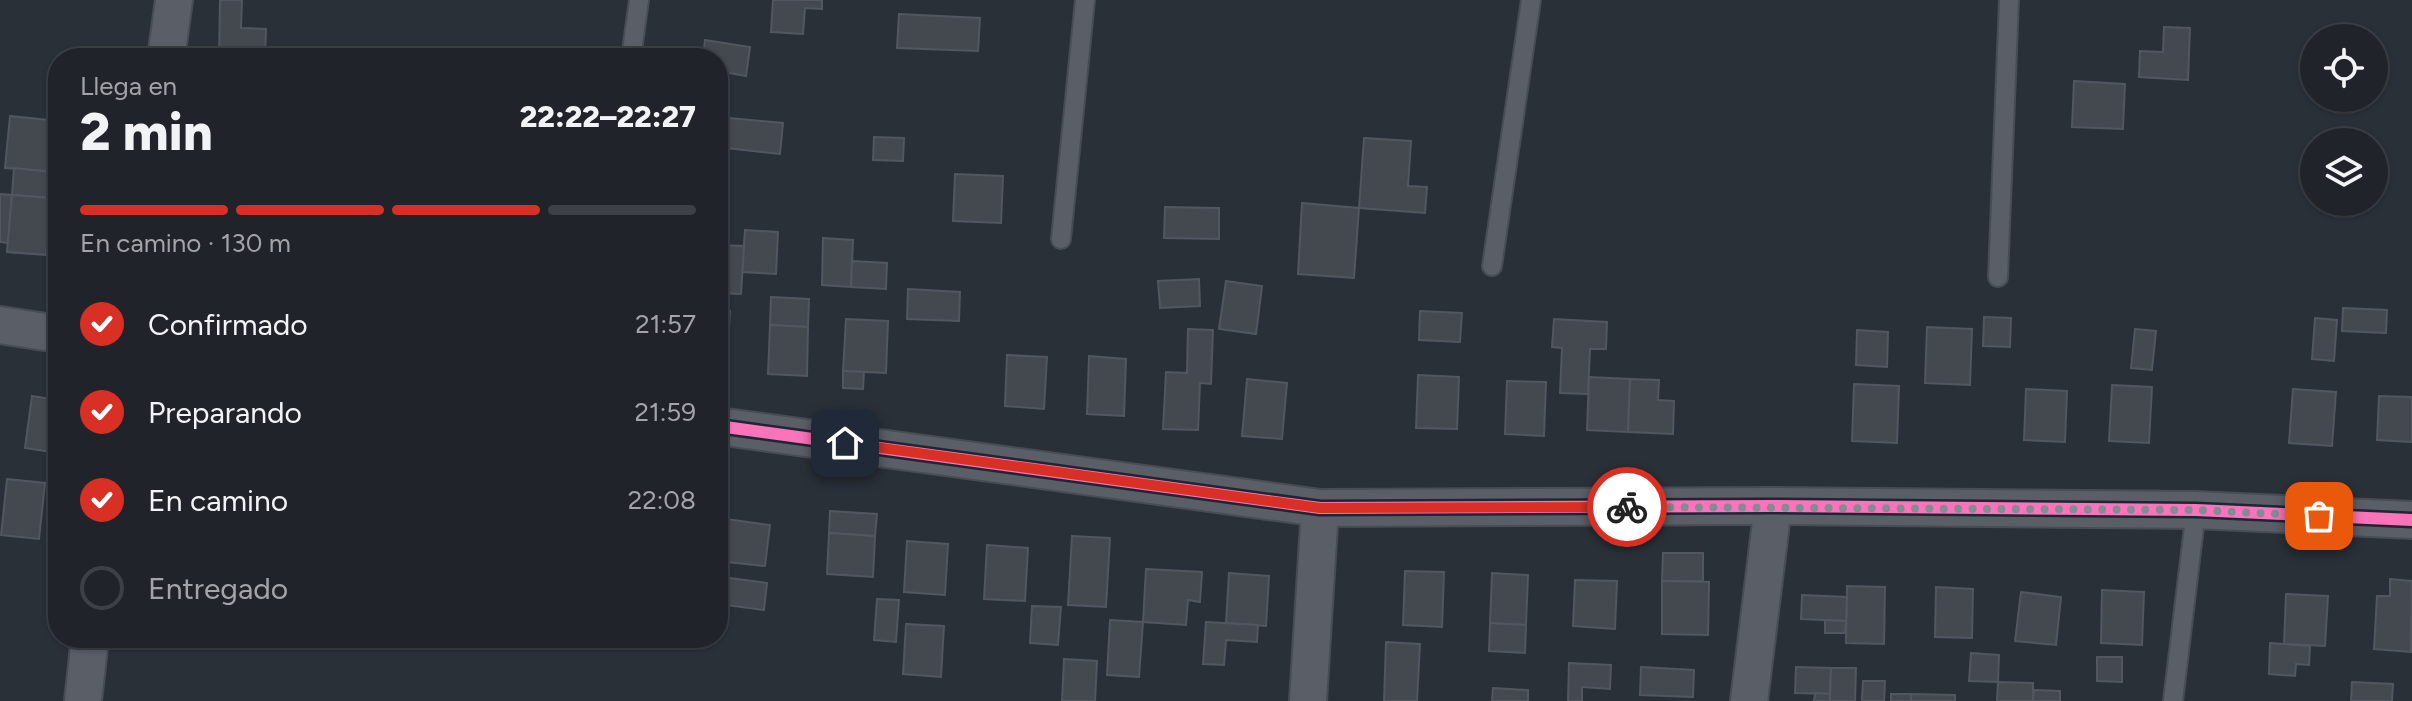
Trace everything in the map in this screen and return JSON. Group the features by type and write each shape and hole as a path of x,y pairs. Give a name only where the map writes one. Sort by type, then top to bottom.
{"street":[{"path":"167,48 174,0"},
{"path":"0,325 48,332"},
{"path":"728,427 1320,508 1773,506 2196,510 2412,520"},
{"path":"1749,701 1773,506"},
{"path":"1308,701 1320,508"},
{"path":"83,701 89,648"}],"lane":[{"path":"632,48 639,0"},
{"path":"1061,239 1085,0"},
{"path":"1492,266 1531,0"},
{"path":"1998,277 2009,0"},
{"path":"2173,701 2196,510"}],"building":[{"path":"220,0 242,0 241,28 266,29 265,48 219,48"},
{"path":"773,0 822,0 822,9 805,8 803,34 771,32"},
{"path":"899,14 980,18 978,51 897,48"},
{"path":"2164,27 2190,28 2188,80 2139,77 2140,51 2163,52"},
{"path":"705,40 750,47 746,76 728,73 728,48 704,48"},
{"path":"2074,81 2125,84 2123,129 2072,127"},
{"path":"10,116 48,120 48,171 5,168"},
{"path":"728,118 783,123 780,154 728,148"},
{"path":"874,137 904,138 903,161 873,160"},
{"path":"1364,138 1411,141 1408,186 1427,187 1425,213 1359,208"},
{"path":"14,168 48,172 48,198 12,195"},
{"path":"955,174 1003,176 1001,223 953,221"},
{"path":"0,194 12,195 8,243 0,242"},
{"path":"12,195 48,198 46,255 7,252"},
{"path":"1302,203 1359,208 1354,278 1298,274"},
{"path":"1165,207 1219,208 1219,239 1164,238"},
{"path":"745,230 778,232 776,274 742,272"},
{"path":"823,238 853,240 851,287 822,285"},
{"path":"728,245 744,246 741,294 728,293"},
{"path":"852,261 887,263 886,289 851,287"},
{"path":"1199,279 1200,306 1160,308 1158,281"},
{"path":"1226,281 1262,286 1256,334 1219,329"},
{"path":"908,289 960,292 959,321 907,319"},
{"path":"771,297 809,299 808,327 770,325"},
{"path":"2343,308 2387,310 2386,333 2342,331"},
{"path":"1420,311 1462,313 1460,342 1419,340"},
{"path":"1984,317 2011,318 2010,347 1983,346"},
{"path":"2315,318 2337,320 2334,361 2312,359"},
{"path":"846,319 888,321 886,373 843,371"},
{"path":"1554,319 1607,322 1606,349 1590,349 1588,394 1560,393 1562,348 1552,347"},
{"path":"770,325 808,327 807,376 768,374"},
{"path":"1927,327 1972,329 1970,385 1925,383"},
{"path":"1188,329 1213,330 1211,384 1200,383 1198,430 1163,429 1166,372 1187,373"},
{"path":"2135,329 2156,331 2152,370 2131,368"},
{"path":"1857,330 1888,332 1887,367 1856,365"},
{"path":"1007,355 1047,357 1044,409 1005,406"},
{"path":"1089,356 1126,359 1124,416 1087,414"},
{"path":"843,371 864,372 863,389 843,388"},
{"path":"1418,375 1459,377 1457,429 1416,428"},
{"path":"1589,377 1630,379 1628,432 1587,430"},
{"path":"1247,379 1287,383 1282,439 1242,436"},
{"path":"1630,379 1659,380 1658,400 1674,401 1673,434 1628,432"},
{"path":"1507,381 1546,382 1544,436 1505,434"},
{"path":"1854,384 1899,386 1897,443 1852,441"},
{"path":"2112,385 2152,387 2149,443 2109,441"},
{"path":"2026,389 2067,391 2065,442 2024,440"},
{"path":"2293,389 2336,392 2332,446 2289,443"},
{"path":"32,396 48,398 48,451 25,448"},
{"path":"2379,396 2412,397 2412,442 2377,440"},
{"path":"7,479 45,483 39,539 1,535"},
{"path":"830,511 877,514 875,536 829,533"},
{"path":"728,519 770,525 765,566 728,562"},
{"path":"829,533 875,536 873,577 827,574"},
{"path":"1072,536 1110,538 1106,607 1068,605"},
{"path":"907,541 948,544 945,595 904,592"},
{"path":"987,545 1028,548 1025,601 984,599"},
{"path":"1663,553 1703,553 1703,581 1662,581"},
{"path":"1146,569 1202,572 1200,602 1188,600 1186,625 1143,622"},
{"path":"1405,571 1444,572 1442,627 1403,625"},
{"path":"1229,573 1269,576 1266,626 1226,623"},
{"path":"1492,573 1528,575 1526,625 1490,623"},
{"path":"728,578 767,583 764,610 728,605"},
{"path":"2390,579 2412,581 2411,652 2374,649 2377,596 2390,596"},
{"path":"1575,580 1617,581 1615,629 1573,626"},
{"path":"1662,581 1709,582 1708,635 1662,634"},
{"path":"1847,586 1885,587 1884,644 1846,643"},
{"path":"1936,587 1973,589 1972,638 1935,637"},
{"path":"2102,590 2144,592 2142,645 2101,643"},
{"path":"2021,592 2061,597 2056,645 2015,641"},
{"path":"2286,594 2328,596 2325,646 2284,644"},
{"path":"1802,595 1847,597 1846,621 1801,619"},
{"path":"877,599 899,600 896,642 874,640"},
{"path":"1032,606 1061,607 1058,645 1030,643"},
{"path":"1110,620 1143,622 1139,677 1107,675"},
{"path":"1825,620 1846,621 1845,633 1825,633"},
{"path":"1206,622 1258,625 1257,642 1226,640 1224,665 1203,664"},
{"path":"1490,623 1526,625 1525,653 1489,651"},
{"path":"906,624 944,626 941,677 903,674"},
{"path":"1386,642 1420,644 1417,701 1384,701"},
{"path":"2270,643 2310,646 2309,665 2296,664 2295,676 2269,674"},
{"path":"1971,653 1999,655 1998,682 1969,681"},
{"path":"2097,657 2122,657 2122,682 2097,681"},
{"path":"1064,659 1097,661 1095,701 1062,701"},
{"path":"1569,663 1611,665 1610,689 1582,687 1582,701 1568,701"},
{"path":"1641,667 1694,670 1693,697 1640,695"},
{"path":"1796,667 1831,668 1830,694 1795,693"},
{"path":"1831,668 1856,668 1855,701 1830,701"},
{"path":"1863,681 1885,681 1884,701 1862,701"},
{"path":"1998,682 2033,683 2033,701 1997,701"},
{"path":"2352,682 2393,684 2392,701 2351,701"},
{"path":"1493,688 1528,690 1528,701 1492,701"},
{"path":"2034,690 2060,691 2060,701 2033,701"},
{"path":"1815,693 1830,694 1830,701 1814,701"},
{"path":"1891,694 1911,694 1911,701 1891,701"},
{"path":"1911,694 1955,695 1955,701 1911,701"}],"cycle path":[{"path":"728,427 1320,508 1773,506 2196,510 2412,520"}],"way so far":[{"path":"1627,507 2196,510 2319,516"}],"route":[{"path":"845,443 1320,508 1627,507"}]}
